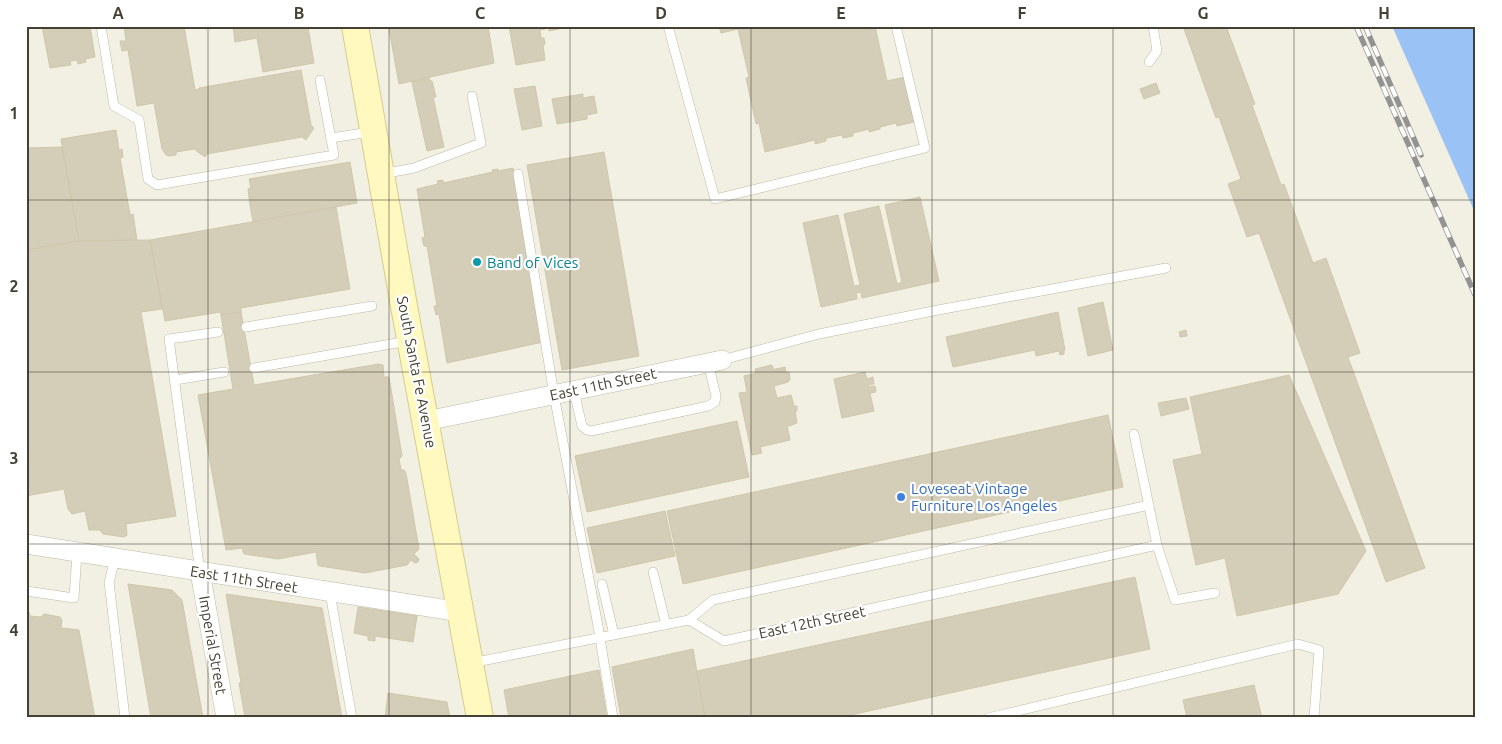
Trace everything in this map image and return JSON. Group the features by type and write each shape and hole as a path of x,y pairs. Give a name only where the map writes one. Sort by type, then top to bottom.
{"main road":[{"name":"South Santa Fe Avenue","path":"355,26 480,718"}],"street":[{"name":"East 11th Street","path":"426,421 715,361"},
{"name":"East 11th Street","path":"26,544 330,593 462,612"},
{"name":"Imperial Street","path":"200,572 226,718"}],"lane":[{"path":"101,26 114,106 139,120 148,179 157,185 334,155 320,80"},
{"path":"668,26 715,199 926,148 896,26"},
{"path":"1149,62 1158,51 1153,26"},
{"path":"382,174 414,168 481,143 472,96"},
{"path":"331,138 374,131"},
{"path":"518,174 554,395 600,638 613,718"},
{"path":"574,391 582,426 591,431 708,406 715,402 716,396 715,361 861,325 1166,268"},
{"path":"246,327 372,306"},
{"path":"200,572 169,339 218,332"},
{"path":"254,368 411,341"},
{"path":"175,380 224,372"},
{"path":"1134,434 1157,545 1175,600 1215,593"},
{"path":"471,663 689,620 713,600 1149,505"},
{"name":"East 12th Street","path":"689,620 724,641 1157,545"},
{"path":"26,591 74,598 77,553"},
{"path":"115,558 109,582 125,718"},
{"path":"653,572 666,625"},
{"path":"602,584 614,635"},
{"path":"330,593 352,718"},
{"path":"988,718 1298,644 1319,650 1314,718"}],"water":[{"path":"1392,26 1476,26 1476,215"}],"building":[{"path":"42,26 90,26 95,57 85,59 86,62 78,64 77,60 70,61 71,65 50,68"},
{"path":"124,26 184,26 195,90 301,70 311,125 314,128 306,140 302,137 207,154 205,157 194,149 176,152 176,155 166,155 162,149 154,103 137,106 128,50 122,51 120,41 126,41"},
{"path":"233,26 314,26 308,27 314,63 263,72 257,38 235,42"},
{"path":"395,26 488,26 494,63 399,84 389,29"},
{"path":"509,26 560,26 559,29 549,31 549,28 540,30 541,38 544,38 545,44 543,45 545,60 516,65"},
{"path":"719,26 875,26 887,81 905,77 914,122 897,126 896,123 869,132 869,129 853,133 853,136 843,138 842,135 826,138 826,141 815,144 815,140 765,152 759,123 756,124 746,78 749,77 738,29 721,33"},
{"path":"1183,26 1226,26 1255,104 1252,105 1281,185 1284,184 1313,263 1326,258 1360,353 1348,357 1425,568 1386,582 1259,233 1247,237 1228,184 1241,179 1219,117 1216,118"},
{"path":"429,78 432,81 436,97 433,97 444,147 427,151 412,82"},
{"path":"1156,83 1160,93 1144,99 1140,89"},
{"path":"535,86 542,126 522,130 514,89"},
{"path":"583,94 583,98 594,96 597,113 587,115 587,119 557,124 552,99"},
{"path":"116,130 119,150 122,149 123,157 120,158 130,215 133,214 137,240 79,241 61,139"},
{"path":"62,147 79,241 26,250 26,148"},
{"path":"604,152 639,356 562,370 527,165"},
{"path":"350,162 357,203 253,222 249,199 253,197 249,198 248,189 251,188 249,179"},
{"path":"513,168 543,342 447,363 439,314 436,315 434,306 437,306 427,246 424,246 422,238 425,237 417,189 438,184 437,181 443,180 443,183 493,172 492,170 498,169 498,171"},
{"path":"920,197 939,281 862,298 861,292 856,293 857,299 821,307 803,223 838,215 854,286 860,285 844,214 879,206 897,284 902,282 885,205"},
{"path":"336,207 350,289 241,308 241,312 221,315 220,312 165,321 150,240"},
{"path":"150,240 162,309 141,312 176,516 126,524 127,535 124,537 103,534 100,530 89,530 85,511 72,514 68,509 64,489 26,496 26,250 79,241"},
{"path":"1103,302 1113,350 1088,356 1078,308"},
{"path":"241,312 254,385 379,364 383,365 384,377 389,377 402,456 399,459 401,470 404,470 406,473 419,549 414,554 419,559 418,562 415,563 411,560 407,565 365,573 320,566 318,565 316,552 278,559 244,554 242,548 226,550 198,395 233,389 221,315"},
{"path":"1058,312 1065,350 1064,354 1060,355 1059,351 1036,356 1035,350 953,367 946,337"},
{"path":"1186,330 1187,336 1180,337 1179,332"},
{"path":"772,365 773,369 785,367 786,373 789,372 790,380 788,382 774,386 777,398 791,395 794,406 797,406 797,411 795,411 797,423 787,425 790,440 760,447 762,453 752,455 739,393 747,392 744,376 753,374 756,372 755,369"},
{"path":"865,372 867,379 873,377 874,384 868,385 869,387 875,386 876,392 870,393 874,411 842,418 834,379"},
{"path":"1289,375 1366,551 1338,594 1237,616 1225,558 1196,565 1173,460 1202,454 1190,397"},
{"path":"1186,398 1189,409 1161,416 1158,403"},
{"path":"1108,415 1123,487 683,584 667,511"},
{"path":"737,421 749,477 587,512 575,456"},
{"path":"665,511 675,556 597,573 587,528"},
{"path":"1135,577 1150,649 837,718 705,718 697,671"},
{"path":"128,584 172,590 182,600 203,718 151,718"},
{"path":"226,594 322,608 342,718 245,718"},
{"path":"358,607 417,616 413,642 375,636 375,641 368,640 368,636 354,633"},
{"path":"26,612 29,612 30,616 41,617 44,614 60,617 62,620 61,628 79,630 95,718 26,718"},
{"path":"693,649 705,718 621,718 612,667"},
{"path":"599,670 607,718 509,718 504,690"},
{"path":"1254,685 1262,718 1187,718 1183,700"},
{"path":"388,693 447,702 450,718 385,718"}],"railway":[{"path":"1356,26 1476,297"},
{"path":"1365,26 1421,155"}],"place":[{"name":"Band of Vices","path":"477,262"},
{"name":"Loveseat Vintage Furniture Los Angeles","path":"901,497"}]}
